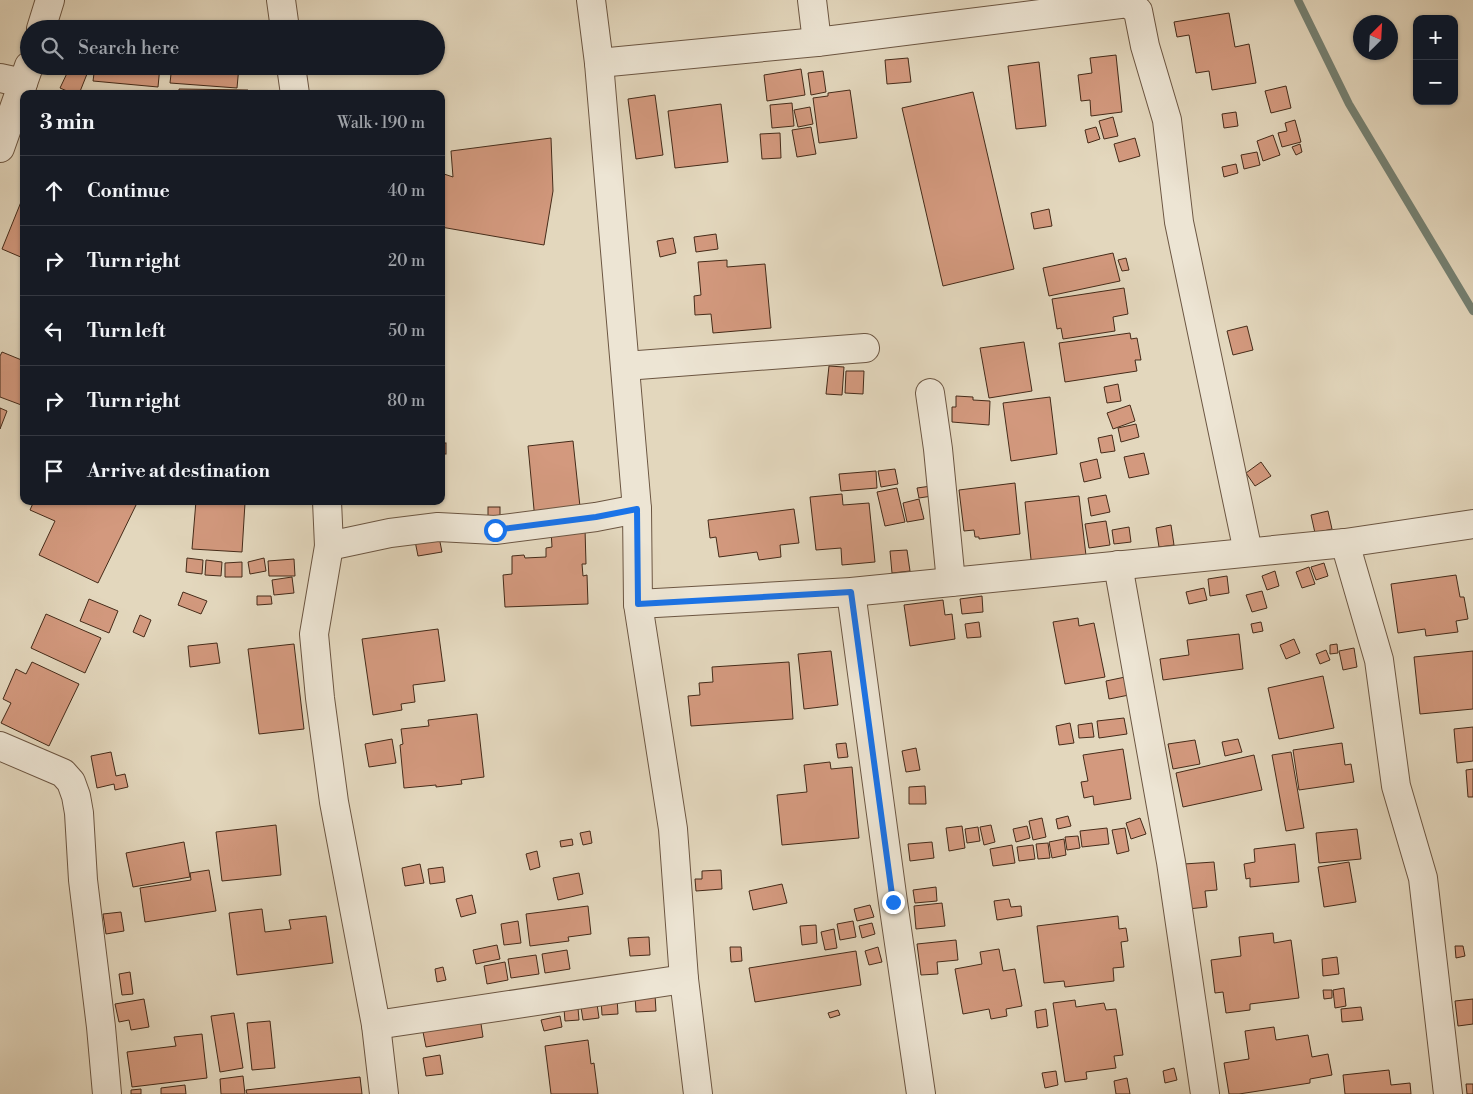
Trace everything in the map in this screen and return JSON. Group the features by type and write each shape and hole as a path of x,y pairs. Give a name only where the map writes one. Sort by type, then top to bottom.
{"street":[{"path":"44,20 50,0"},
{"path":"281,0 284,20"},
{"path":"591,0 599,63 637,509 638,604 673,829 684,979 698,1094"},
{"path":"812,0 817,42"},
{"path":"599,63 817,42 1128,2 1138,11 1145,46 1167,120 1179,222 1248,552"},
{"path":"292,75 294,90"},
{"path":"0,148 17,76"},
{"path":"625,366 865,348"},
{"path":"930,393 938,449 951,582"},
{"path":"327,505 329,546 314,634 320,698 334,802 376,1025 384,1094"},
{"path":"329,546 400,532 438,528 495,530 596,517 637,509"},
{"path":"638,604 851,592 1345,543 1473,524"},
{"path":"1345,543 1379,660 1396,786 1423,878 1448,1094"},
{"path":"1118,565 1171,862 1205,1094"},
{"path":"851,592 921,1094"},
{"path":"0,746 63,774 71,782 76,796 79,812 83,880 101,1027 107,1094"},
{"path":"376,1025 684,979"}],"building":[{"path":"1229,13 1235,47 1249,44 1256,83 1212,90 1209,71 1196,73 1189,35 1177,37 1174,22"},
{"path":"1116,55 1122,112 1091,116 1090,100 1081,101 1078,75 1092,73 1090,58"},
{"path":"908,58 911,82 887,84 885,60"},
{"path":"1039,62 1046,126 1016,129 1008,66"},
{"path":"801,69 805,95 767,101 764,75"},
{"path":"823,71 826,92 811,95 808,73"},
{"path":"66,75 87,75 81,90 65,90 60,88"},
{"path":"94,75 159,75 158,87 93,81"},
{"path":"171,75 238,75 237,88 170,83"},
{"path":"1286,86 1291,108 1271,113 1265,91"},
{"path":"179,89 248,90 179,90"},
{"path":"850,90 857,138 819,143 813,98 828,96 828,93"},
{"path":"973,92 1014,269 943,286 902,108"},
{"path":"655,95 663,155 636,159 628,99"},
{"path":"792,103 794,126 772,128 770,105"},
{"path":"721,104 728,162 675,168 668,111"},
{"path":"810,107 813,124 798,127 794,110"},
{"path":"1236,112 1238,126 1224,128 1222,114"},
{"path":"1113,117 1118,136 1104,139 1099,121"},
{"path":"1295,120 1301,142 1282,147 1278,133 1287,131 1285,123"},
{"path":"811,127 816,154 797,157 792,130"},
{"path":"1096,127 1100,139 1088,143 1085,130"},
{"path":"780,133 781,158 762,159 760,134"},
{"path":"1273,135 1280,155 1263,161 1257,141"},
{"path":"551,138 553,191 544,245 445,228 445,174 453,177 451,151"},
{"path":"1135,138 1140,156 1119,162 1114,144"},
{"path":"1300,144 1302,152 1296,155 1292,147"},
{"path":"1257,152 1260,165 1244,169 1241,155"},
{"path":"1236,164 1238,173 1224,177 1222,167"},
{"path":"20,204 20,257 2,249"},
{"path":"1049,209 1052,226 1034,229 1031,213"},
{"path":"716,234 718,249 696,252 694,237"},
{"path":"673,238 676,253 660,257 657,241"},
{"path":"1113,253 1120,281 1049,296 1043,268"},
{"path":"1126,258 1129,270 1122,271 1118,260"},
{"path":"727,260 727,267 765,264 771,328 713,333 711,314 695,315 694,296 701,295 698,262"},
{"path":"1124,288 1128,314 1113,317 1115,331 1063,339 1061,328 1057,329 1052,299"},
{"path":"1247,326 1253,350 1233,355 1227,331"},
{"path":"1130,333 1131,339 1137,338 1141,360 1135,360 1137,371 1065,382 1059,343"},
{"path":"1024,342 1032,391 989,398 980,348"},
{"path":"2,352 20,359 20,404 0,397 0,356"},
{"path":"829,366 844,367 842,395 826,394"},
{"path":"846,371 864,371 863,394 845,393"},
{"path":"1118,384 1121,401 1107,403 1104,387"},
{"path":"956,396 990,401 989,425 952,422 952,407 956,407"},
{"path":"1050,397 1057,454 1011,461 1003,403"},
{"path":"1130,405 1135,421 1113,429 1107,413"},
{"path":"0,408 7,411 0,429"},
{"path":"1136,424 1139,437 1121,442 1118,428"},
{"path":"1112,435 1115,451 1101,453 1098,438"},
{"path":"573,441 581,516 535,520 528,446"},
{"path":"1144,453 1149,474 1129,478 1124,457"},
{"path":"1097,459 1101,478 1084,482 1080,463"},
{"path":"1261,462 1271,476 1255,486 1246,473"},
{"path":"895,469 898,484 881,487 878,471"},
{"path":"876,471 877,488 841,491 839,474"},
{"path":"1015,483 1020,534 979,539 979,537 975,537 974,530 964,531 959,490"},
{"path":"931,486 932,496 919,498 917,488"},
{"path":"897,488 905,522 885,526 877,492"},
{"path":"842,494 843,505 869,503 875,562 842,565 841,548 816,550 810,497"},
{"path":"1106,495 1110,512 1091,516 1088,498"},
{"path":"1079,496 1087,564 1032,569 1025,502"},
{"path":"919,499 924,519 907,522 903,503"},
{"path":"32,505 136,505 98,583 39,555 55,521 30,510"},
{"path":"196,505 245,505 242,552 192,549"},
{"path":"488,507 500,507 500,526 488,526"},
{"path":"794,509 799,543 780,545 781,557 759,560 757,552 719,557 716,537 710,538 708,520"},
{"path":"1328,511 1332,529 1315,533 1311,515"},
{"path":"1106,521 1110,545 1089,548 1085,524"},
{"path":"1171,525 1174,545 1159,547 1156,528"},
{"path":"1129,527 1131,542 1114,544 1112,530"},
{"path":"585,529 586,564 582,564 583,576 587,575 588,604 505,607 503,575 512,574 512,556 524,555 525,558 546,557 546,548 552,547 551,530"},
{"path":"439,537 442,552 418,556 415,541"},
{"path":"907,550 910,571 892,573 890,551"},
{"path":"187,558 203,560 202,574 186,572"},
{"path":"264,558 266,571 250,574 248,562"},
{"path":"294,559 295,576 269,576 268,561"},
{"path":"206,560 222,562 221,576 205,575"},
{"path":"242,562 242,577 225,577 225,563"},
{"path":"1324,563 1328,576 1316,580 1311,567"},
{"path":"1309,567 1315,584 1302,588 1296,572"},
{"path":"1275,571 1279,586 1267,590 1262,576"},
{"path":"1456,575 1460,597 1464,597 1468,619 1456,621 1458,632 1426,636 1425,629 1398,633 1391,584"},
{"path":"1227,576 1229,593 1210,596 1208,579"},
{"path":"292,577 294,593 274,595 272,580"},
{"path":"1204,588 1207,600 1189,604 1186,592"},
{"path":"1262,591 1267,608 1252,612 1246,595"},
{"path":"183,592 207,601 201,614 178,605"},
{"path":"257,596 271,596 272,604 257,605"},
{"path":"982,596 983,612 962,614 960,599"},
{"path":"89,599 118,611 109,633 80,621"},
{"path":"943,600 945,615 952,614 955,639 910,646 904,605"},
{"path":"46,614 101,638 85,673 31,648"},
{"path":"140,615 151,620 144,637 133,632"},
{"path":"1078,618 1079,626 1094,623 1105,677 1065,684 1053,622"},
{"path":"979,622 981,637 967,638 965,624"},
{"path":"1261,622 1263,631 1253,633 1251,624"},
{"path":"438,629 445,681 413,685 415,702 401,704 402,710 373,715 362,639"},
{"path":"1239,634 1243,669 1163,680 1160,659 1189,655 1187,640"},
{"path":"1294,639 1300,653 1286,659 1280,645"},
{"path":"217,643 220,663 190,667 188,646"},
{"path":"294,644 304,729 259,734 248,649"},
{"path":"1337,644 1338,653 1330,654 1330,645"},
{"path":"1354,648 1357,667 1343,670 1339,651"},
{"path":"1326,650 1330,660 1320,664 1316,654"},
{"path":"831,651 838,705 804,709 798,654"},
{"path":"1473,651 1473,709 1420,714 1414,657"},
{"path":"32,662 79,684 49,746 1,723 11,703 3,699 16,669 26,674"},
{"path":"789,662 793,719 691,726 688,696 700,695 699,683 713,682 712,667"},
{"path":"1130,676 1134,694 1109,699 1106,681"},
{"path":"1323,676 1334,728 1279,739 1268,688"},
{"path":"477,714 484,777 461,780 462,784 404,788 400,745 403,744 401,729 429,726 428,720"},
{"path":"1124,718 1127,734 1099,738 1097,721"},
{"path":"1070,723 1074,743 1059,745 1056,726"},
{"path":"1092,723 1094,737 1079,738 1078,725"},
{"path":"1473,727 1473,761 1457,763 1454,729"},
{"path":"392,739 396,763 369,767 365,744"},
{"path":"1238,739 1242,752 1225,756 1222,742"},
{"path":"1195,740 1200,764 1173,769 1168,744"},
{"path":"846,743 848,757 838,758 836,744"},
{"path":"1342,743 1345,765 1351,764 1354,782 1299,790 1293,750"},
{"path":"916,748 920,770 906,772 902,751"},
{"path":"1123,749 1131,799 1094,805 1093,796 1084,798 1081,782 1088,781 1083,755"},
{"path":"111,752 116,776 125,774 128,787 115,790 114,784 97,788 91,756"},
{"path":"1291,752 1304,828 1286,831 1272,755"},
{"path":"1254,755 1262,790 1183,807 1176,773"},
{"path":"830,762 831,769 852,767 859,838 782,845 777,795 807,792 804,765"},
{"path":"1473,769 1473,797 1468,797 1466,770"},
{"path":"925,786 926,804 909,804 909,787"},
{"path":"1068,816 1071,826 1058,829 1056,819"},
{"path":"1042,818 1046,837 1033,840 1029,821"},
{"path":"1140,818 1146,834 1131,839 1126,823"},
{"path":"276,825 281,875 222,881 216,832"},
{"path":"991,825 995,842 984,845 980,827"},
{"path":"962,826 965,848 949,851 946,828"},
{"path":"1027,826 1030,838 1016,842 1013,829"},
{"path":"978,827 980,841 967,843 965,829"},
{"path":"1107,828 1109,844 1082,847 1080,831"},
{"path":"1125,828 1129,851 1117,854 1112,830"},
{"path":"1357,829 1361,859 1319,863 1316,833"},
{"path":"590,831 592,843 583,845 580,833"},
{"path":"1078,836 1080,848 1067,850 1065,837"},
{"path":"572,839 573,845 561,847 560,841"},
{"path":"1064,839 1066,855 1052,858 1049,842"},
{"path":"184,842 190,877 133,887 126,853"},
{"path":"932,842 934,858 910,861 908,844"},
{"path":"1048,843 1050,858 1038,859 1036,844"},
{"path":"1295,844 1299,882 1250,887 1250,878 1246,879 1244,864 1255,862 1254,849"},
{"path":"1012,845 1015,863 993,866 990,849"},
{"path":"1033,845 1035,859 1019,861 1017,847"},
{"path":"537,851 540,867 530,870 526,854"},
{"path":"1214,862 1217,890 1205,891 1207,907 1188,909 1184,864"},
{"path":"1349,862 1356,902 1324,907 1318,867"},
{"path":"420,864 424,883 405,886 402,868"},
{"path":"443,867 445,882 430,884 428,869"},
{"path":"209,870 216,911 145,922 140,888 191,880 190,873"},
{"path":"721,870 722,889 696,891 695,879 702,879 702,871"},
{"path":"579,873 583,894 558,900 553,878"},
{"path":"782,884 787,903 753,910 749,891"},
{"path":"936,887 937,901 915,903 913,890"},
{"path":"472,895 476,913 461,917 456,899"},
{"path":"1009,899 1011,907 1021,906 1022,916 997,920 994,901"},
{"path":"942,903 945,926 916,929 914,906"},
{"path":"870,905 874,917 857,921 854,909"},
{"path":"588,906 591,934 568,937 569,941 530,946 526,914"},
{"path":"262,909 265,932 291,929 289,920 326,916 333,963 237,975 229,913"},
{"path":"121,912 124,931 106,934 103,914"},
{"path":"1118,916 1119,929 1126,928 1128,941 1121,942 1124,967 1113,968 1114,981 1065,987 1064,981 1044,983 1037,926"},
{"path":"518,921 521,943 504,945 501,924"},
{"path":"853,921 856,937 840,940 837,924"},
{"path":"872,923 875,934 862,938 859,926"},
{"path":"816,925 817,943 802,945 800,926"},
{"path":"834,929 837,948 825,950 821,932"},
{"path":"1273,933 1274,943 1291,940 1299,998 1250,1004 1250,1010 1226,1013 1223,992 1215,993 1211,960 1241,956 1239,937"},
{"path":"649,937 650,955 630,956 628,938"},
{"path":"956,940 958,960 937,962 938,974 921,975 917,944"},
{"path":"497,945 500,959 476,964 473,950"},
{"path":"1455,946 1463,946 1465,956 1456,958"},
{"path":"730,947 741,947 742,961 731,962"},
{"path":"878,947 882,962 869,965 865,951"},
{"path":"999,949 1003,971 1015,969 1022,1006 1006,1009 1007,1016 991,1019 989,1009 963,1014 955,969 982,964 980,952"},
{"path":"567,950 570,969 545,973 542,954"},
{"path":"856,951 861,985 755,1002 749,968"},
{"path":"536,955 539,974 511,978 508,959"},
{"path":"1337,957 1339,974 1323,976 1322,959"},
{"path":"505,962 508,980 487,984 484,966"},
{"path":"443,967 446,980 437,982 435,969"},
{"path":"130,972 133,994 122,995 119,974"},
{"path":"1344,988 1346,1006 1335,1008 1333,990"},
{"path":"1323,990 1332,990 1332,998 1324,999"},
{"path":"655,995 656,1011 636,1012 635,996"},
{"path":"617,998 618,1014 602,1015 601,999"},
{"path":"144,999 149,1027 131,1030 129,1020 119,1022 115,1004"},
{"path":"1473,999 1473,1024 1458,1026 1455,1001"},
{"path":"1075,1000 1076,1007 1104,1003 1106,1010 1116,1009 1123,1055 1114,1056 1116,1068 1086,1072 1087,1079 1065,1082 1053,1003"},
{"path":"597,1004 599,1018 583,1020 581,1007"},
{"path":"1361,1007 1363,1020 1342,1022 1341,1009"},
{"path":"578,1008 579,1020 565,1021 564,1009"},
{"path":"1046,1009 1048,1026 1037,1028 1035,1011"},
{"path":"838,1010 840,1015 830,1018 828,1013"},
{"path":"234,1013 243,1068 220,1072 211,1016"},
{"path":"560,1016 562,1027 544,1031 541,1020"},
{"path":"480,1017 483,1037 426,1047 422,1027"},
{"path":"270,1021 275,1068 252,1070 247,1023"},
{"path":"1274,1027 1276,1040 1308,1035 1312,1057 1328,1054 1332,1075 1310,1079 1310,1083 1229,1094 1224,1063 1249,1059 1245,1031"},
{"path":"202,1034 207,1078 132,1087 127,1052 176,1046 174,1037"},
{"path":"588,1040 591,1064 594,1063 598,1094 551,1094 545,1046"},
{"path":"440,1055 443,1074 426,1076 423,1058"},
{"path":"1174,1068 1177,1080 1165,1083 1163,1071"},
{"path":"1389,1070 1391,1085 1410,1083 1411,1094 1345,1094 1343,1075"},
{"path":"1056,1071 1058,1085 1045,1088 1042,1073"},
{"path":"243,1076 245,1094 221,1094 220,1079"},
{"path":"360,1077 362,1094 247,1094 246,1090"},
{"path":"1127,1078 1130,1094 1116,1094 1114,1081"},
{"path":"1466,1084 1473,1084 1473,1094 1467,1094"},
{"path":"185,1085 186,1094 161,1094 161,1088"},
{"path":"141,1089 141,1094 131,1094 131,1090"}],"waterway":[{"path":"1298,0 1349,104 1473,311"}],"route":[{"path":"495,530 596,517 637,509 638,604 851,592 893,902"}]}
